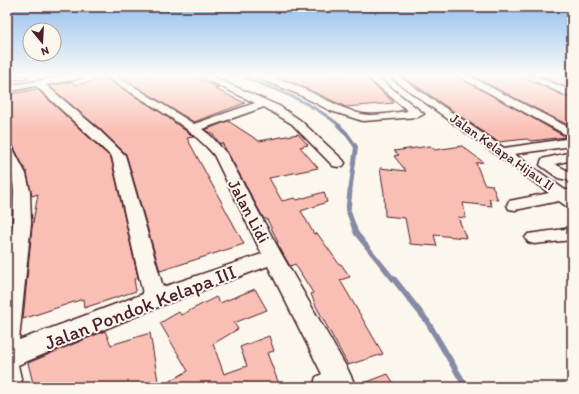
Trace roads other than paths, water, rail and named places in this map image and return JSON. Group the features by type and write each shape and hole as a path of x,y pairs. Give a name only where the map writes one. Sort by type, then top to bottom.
{"street":[{"path":"52,94 118,155 122,162 155,299"},
{"name":"Jalan Lidi","path":"140,94 194,128 207,139 220,154 336,384"},
{"path":"245,94 264,103 296,122 338,163"},
{"path":"307,94 335,109 363,118 418,114 394,94"},
{"name":"Jalan Kelapa Hijau II","path":"420,94 519,164 511,165 565,197"},
{"path":"498,94 572,134"},
{"path":"194,128 264,103"},
{"path":"503,152 572,142"},
{"path":"7,342 22,223 22,192 19,174 9,156"},
{"path":"572,156 547,162 547,165 563,175 572,177"},
{"path":"515,205 565,197"},
{"path":"534,238 572,234"},
{"name":"Jalan Pondok Kelapa III","path":"7,357 155,299 273,257"},
{"path":"7,370 10,387"}],"waterway":[{"path":"287,94 318,110 340,126"},
{"path":"338,125 356,147 350,192"},
{"path":"350,191 348,210 356,233 393,279"},
{"path":"393,278 427,321 466,387"}]}
